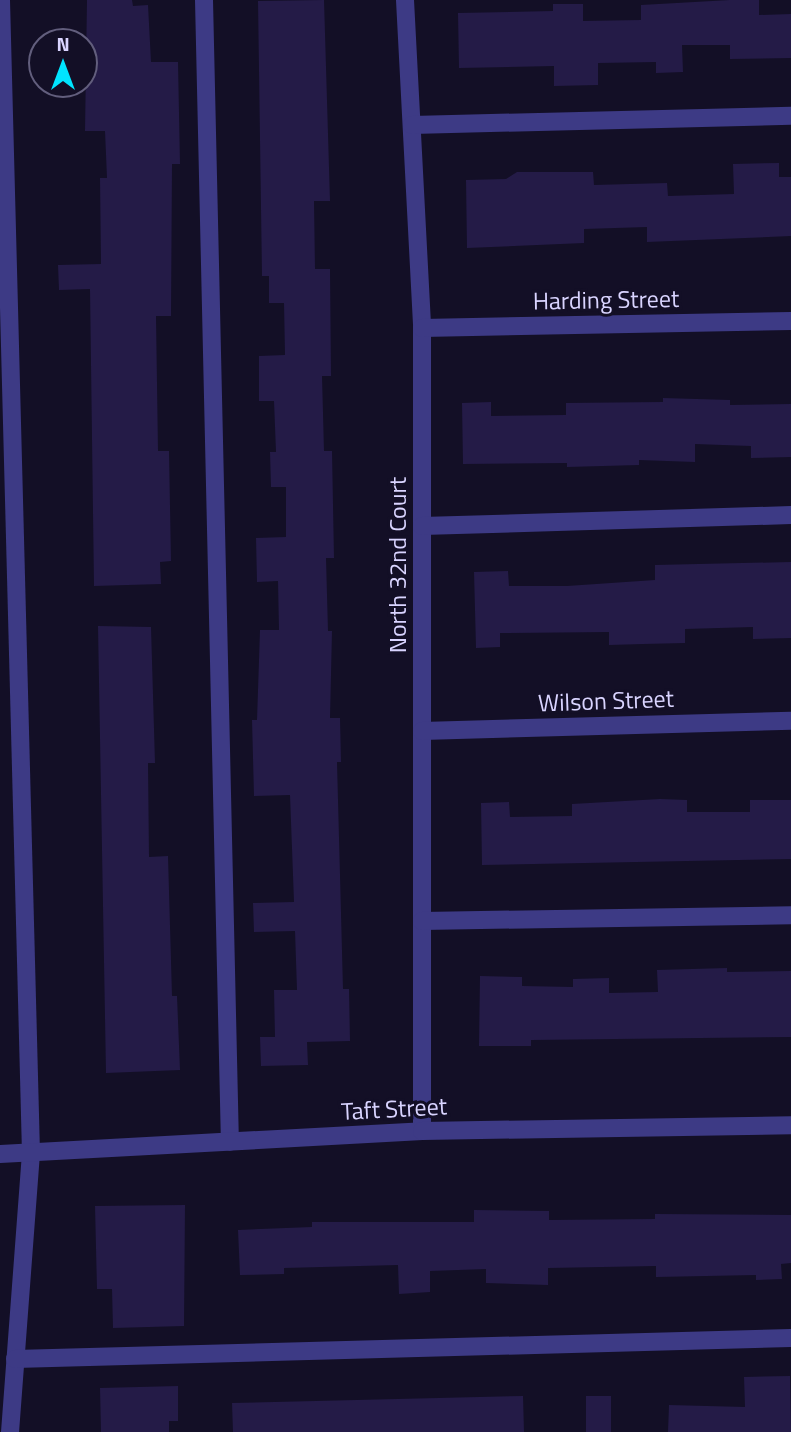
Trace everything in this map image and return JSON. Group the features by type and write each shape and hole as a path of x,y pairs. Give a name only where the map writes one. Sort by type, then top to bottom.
{"street":[{"path":"1,0 8,713 30,1153 10,1432"},
{"path":"204,0 230,1142"},
{"name":"North 32nd Court","path":"405,0 422,328 422,1131"},
{"path":"412,125 791,116"},
{"name":"Harding Street","path":"422,328 791,321"},
{"path":"422,526 791,515"},
{"name":"Wilson Street","path":"422,731 791,721"},
{"path":"422,921 791,915"},
{"name":"Taft Street","path":"0,1154 422,1131 791,1125"},
{"path":"15,1359 791,1338"}],"building":[{"path":"87,0 132,0 133,6 148,5 151,62 178,62 180,164 172,164 171,316 156,316 158,451 169,451 171,561 160,562 161,584 94,586 90,289 59,290 58,265 101,264 100,178 107,178 105,131 85,131 86,98 98,98 98,28 87,28"},
{"path":"324,0 330,201 314,201 315,269 330,269 331,376 322,376 324,451 332,451 334,558 326,558 328,631 332,631 330,718 340,718 341,762 337,762 343,989 349,989 350,1041 307,1042 308,1065 261,1066 260,1037 275,1037 274,990 297,990 295,931 254,932 253,903 294,902 290,795 254,796 252,720 257,720 260,630 279,630 278,581 257,582 256,538 286,537 286,487 271,487 270,452 276,452 274,401 259,401 259,356 285,355 284,303 269,303 269,276 262,276 258,1"},
{"path":"759,0 759,15 791,14 791,58 730,59 730,45 682,45 683,72 656,73 656,62 598,63 598,85 554,86 554,66 459,68 458,13 553,11 553,4 583,4 583,21 641,20 641,5"},
{"path":"779,163 779,177 791,177 791,236 647,242 647,227 584,229 584,243 467,248 466,180 506,179 517,172 593,172 594,185 667,183 668,196 734,194 733,164"},
{"path":"663,398 730,400 730,405 791,404 791,457 751,458 751,446 695,444 695,462 639,460 639,465 567,467 567,463 463,464 462,403 491,402 491,416 566,415 566,403 663,402"},
{"path":"791,562 791,638 753,639 753,627 685,629 685,643 609,645 609,632 500,633 500,647 476,648 474,572 508,571 509,586 567,586 655,580 655,565"},
{"path":"98,626 151,627 155,763 148,763 149,857 168,856 172,996 177,996 180,1070 106,1073"},
{"path":"687,800 687,812 750,812 750,800 791,800 791,859 482,865 481,803 509,802 510,817 572,816 572,804"},
{"path":"727,968 727,972 791,971 791,1037 531,1040 531,1046 479,1046 480,976 522,977 522,986 573,987 573,979 609,978 609,993 658,992 657,970"},
{"path":"185,1205 184,1326 113,1328 112,1289 97,1289 95,1206"},
{"path":"474,1210 549,1211 549,1220 655,1219 655,1214 791,1215 791,1263 781,1264 782,1279 756,1280 756,1275 656,1277 656,1266 548,1268 548,1285 486,1283 486,1269 430,1271 430,1292 399,1294 398,1265 284,1268 284,1274 240,1275 238,1230 312,1227 312,1222 474,1222"},
{"path":"790,1376 791,1432 668,1432 669,1405 745,1407 744,1377"},
{"path":"178,1386 178,1421 169,1421 169,1432 101,1432 100,1388"},
{"path":"523,1396 524,1432 233,1432 232,1403"},
{"path":"586,1396 611,1396 611,1432 586,1432"}]}
